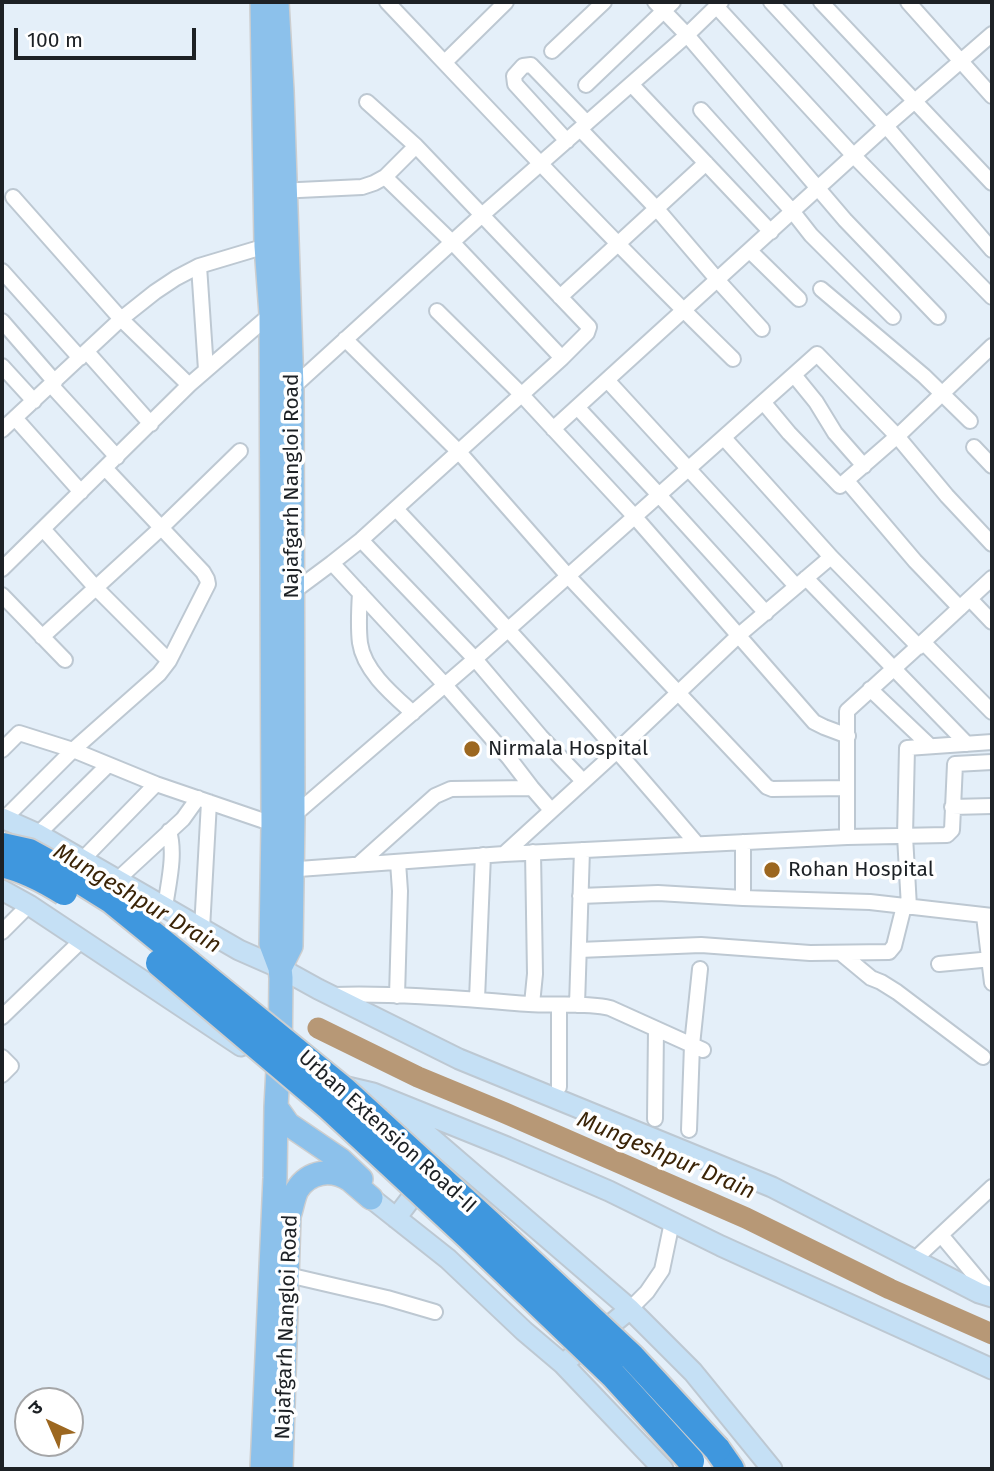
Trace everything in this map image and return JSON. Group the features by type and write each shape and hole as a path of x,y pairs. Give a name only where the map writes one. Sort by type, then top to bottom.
{"highway":[{"name":"Urban Extension Road-II","path":"2,846 29,852 111,900 344,1090 632,1357 724,1459"},
{"name":"Urban Extension Road-II","path":"2,864 49,883 98,913 328,1106 613,1375 694,1465"}],"main road":[{"name":"Najafgarh Nangloi Road","path":"261,2 292,388 282,591"},
{"name":"Najafgarh Nangloi Road","path":"277,2 275,191 266,246 282,591 282,870 271,944 280,968 280,1068 276,1107 275,1178 275,1406 281,1469"},
{"path":"276,1107 288,1124 341,1160 361,1179 371,1198"},
{"name":"Najafgarh Nangloi Road","path":"275,1406 288,1275 289,1216 294,1197 305,1180 315,1173 328,1173 348,1179 371,1198"},
{"path":"262,1469 275,1406"}],"street":[{"path":"387,2 683,311 733,359"},
{"path":"445,62 506,2"},
{"path":"552,51 604,2"},
{"path":"771,2 886,126 992,250"},
{"path":"821,2 992,183"},
{"path":"908,2 992,96"},
{"path":"292,388 719,4 854,156 992,297"},
{"path":"586,85 664,5 845,220 938,317"},
{"path":"553,429 886,126 992,34"},
{"path":"567,141 515,84 514,76 523,66 531,65 762,329"},
{"path":"631,84 771,232"},
{"path":"282,591 332,563 361,540 562,358 587,333 589,327 416,146 367,102"},
{"path":"701,110 811,235 893,317"},
{"path":"275,191 362,187 385,177 416,146"},
{"path":"560,297 706,163"},
{"path":"385,177 453,243 562,358"},
{"path":"13,197 121,319 189,385"},
{"path":"2,430 121,319 155,292 199,266 266,246"},
{"path":"750,251 799,299"},
{"path":"199,266 206,370"},
{"path":"2,271 151,424"},
{"path":"821,289 899,354 970,421"},
{"path":"437,311 522,395 635,517 814,722 848,736"},
{"path":"2,569 189,385 271,314"},
{"path":"2,321 117,457"},
{"path":"345,339 459,452 568,576 767,787 847,788"},
{"path":"764,403 840,486 992,346"},
{"path":"2,750 19,733 73,750 203,800 283,820 413,713 819,355 897,436 992,544"},
{"path":"2,366 34,401"},
{"path":"794,375 816,402 835,433 864,466"},
{"path":"607,380 689,469 967,744"},
{"path":"577,407 766,613"},
{"path":"15,418 81,492"},
{"path":"724,438 831,557 992,712"},
{"path":"974,447 992,466"},
{"path":"42,637 240,451"},
{"path":"105,468 204,572 208,584 169,661 159,674 73,750 3,818 38,834 239,950 280,968 458,1059 772,1187 979,1293 992,1296"},
{"path":"847,481 915,561 992,622"},
{"path":"396,509 509,628 618,750 697,844"},
{"path":"43,529 96,588 169,661"},
{"path":"361,540 475,659 541,737 583,781"},
{"path":"503,854 739,635 831,557"},
{"path":"332,563 445,685 551,810"},
{"path":"847,837 846,711 992,578"},
{"path":"360,593 360,644 363,656 385,687 413,713"},
{"path":"2,594 65,660"},
{"path":"870,689 930,746"},
{"path":"579,950 701,945 810,953 889,952 894,946 906,906 907,748 992,742"},
{"path":"282,870 533,852 950,833 955,764 992,762"},
{"path":"38,834 108,765"},
{"path":"82,860 156,784"},
{"path":"359,864 444,791 532,788"},
{"path":"117,880 203,800"},
{"path":"202,929 203,800"},
{"path":"952,807 992,806"},
{"path":"165,908 172,841 169,831"},
{"path":"743,842 743,898"},
{"path":"577,1005 582,850"},
{"path":"532,1004 535,974 533,852"},
{"path":"477,999 483,855"},
{"path":"397,996 400,891 398,862"},
{"path":"2,890 280,1068 373,1093 561,1170 992,1369"},
{"path":"580,897 658,892 870,902 988,916 992,984"},
{"path":"2,932 29,905"},
{"path":"2,1017 82,940"},
{"path":"842,954 871,978 897,992 983,1057"},
{"path":"939,964 990,959"},
{"path":"689,1130 698,1048 700,969"},
{"path":"330,995 448,997 532,1004 597,1005 610,1008 698,1048"},
{"path":"559,1005 559,1087"},
{"path":"654,1119 656,1029"},
{"path":"2,1057 11,1066 2,1075"},
{"path":"373,1093 448,1151 630,1309 693,1371 772,1469"},
{"path":"396,1218 448,1151"},
{"path":"914,1260 992,1188"},
{"path":"371,1198 448,1259 563,1364 663,1469"},
{"path":"563,1364 647,1292 662,1270 672,1222"},
{"path":"941,1235 992,1296"},
{"path":"288,1275 435,1312"}],"waterway":[{"name":"Mungeshpur Drain","path":"318,1028 418,1077 746,1218 890,1289 992,1334"}],"place":[{"name":"Nirmala Hospital","path":"472,749"},
{"name":"Rohan Hospital","path":"772,870"}]}
